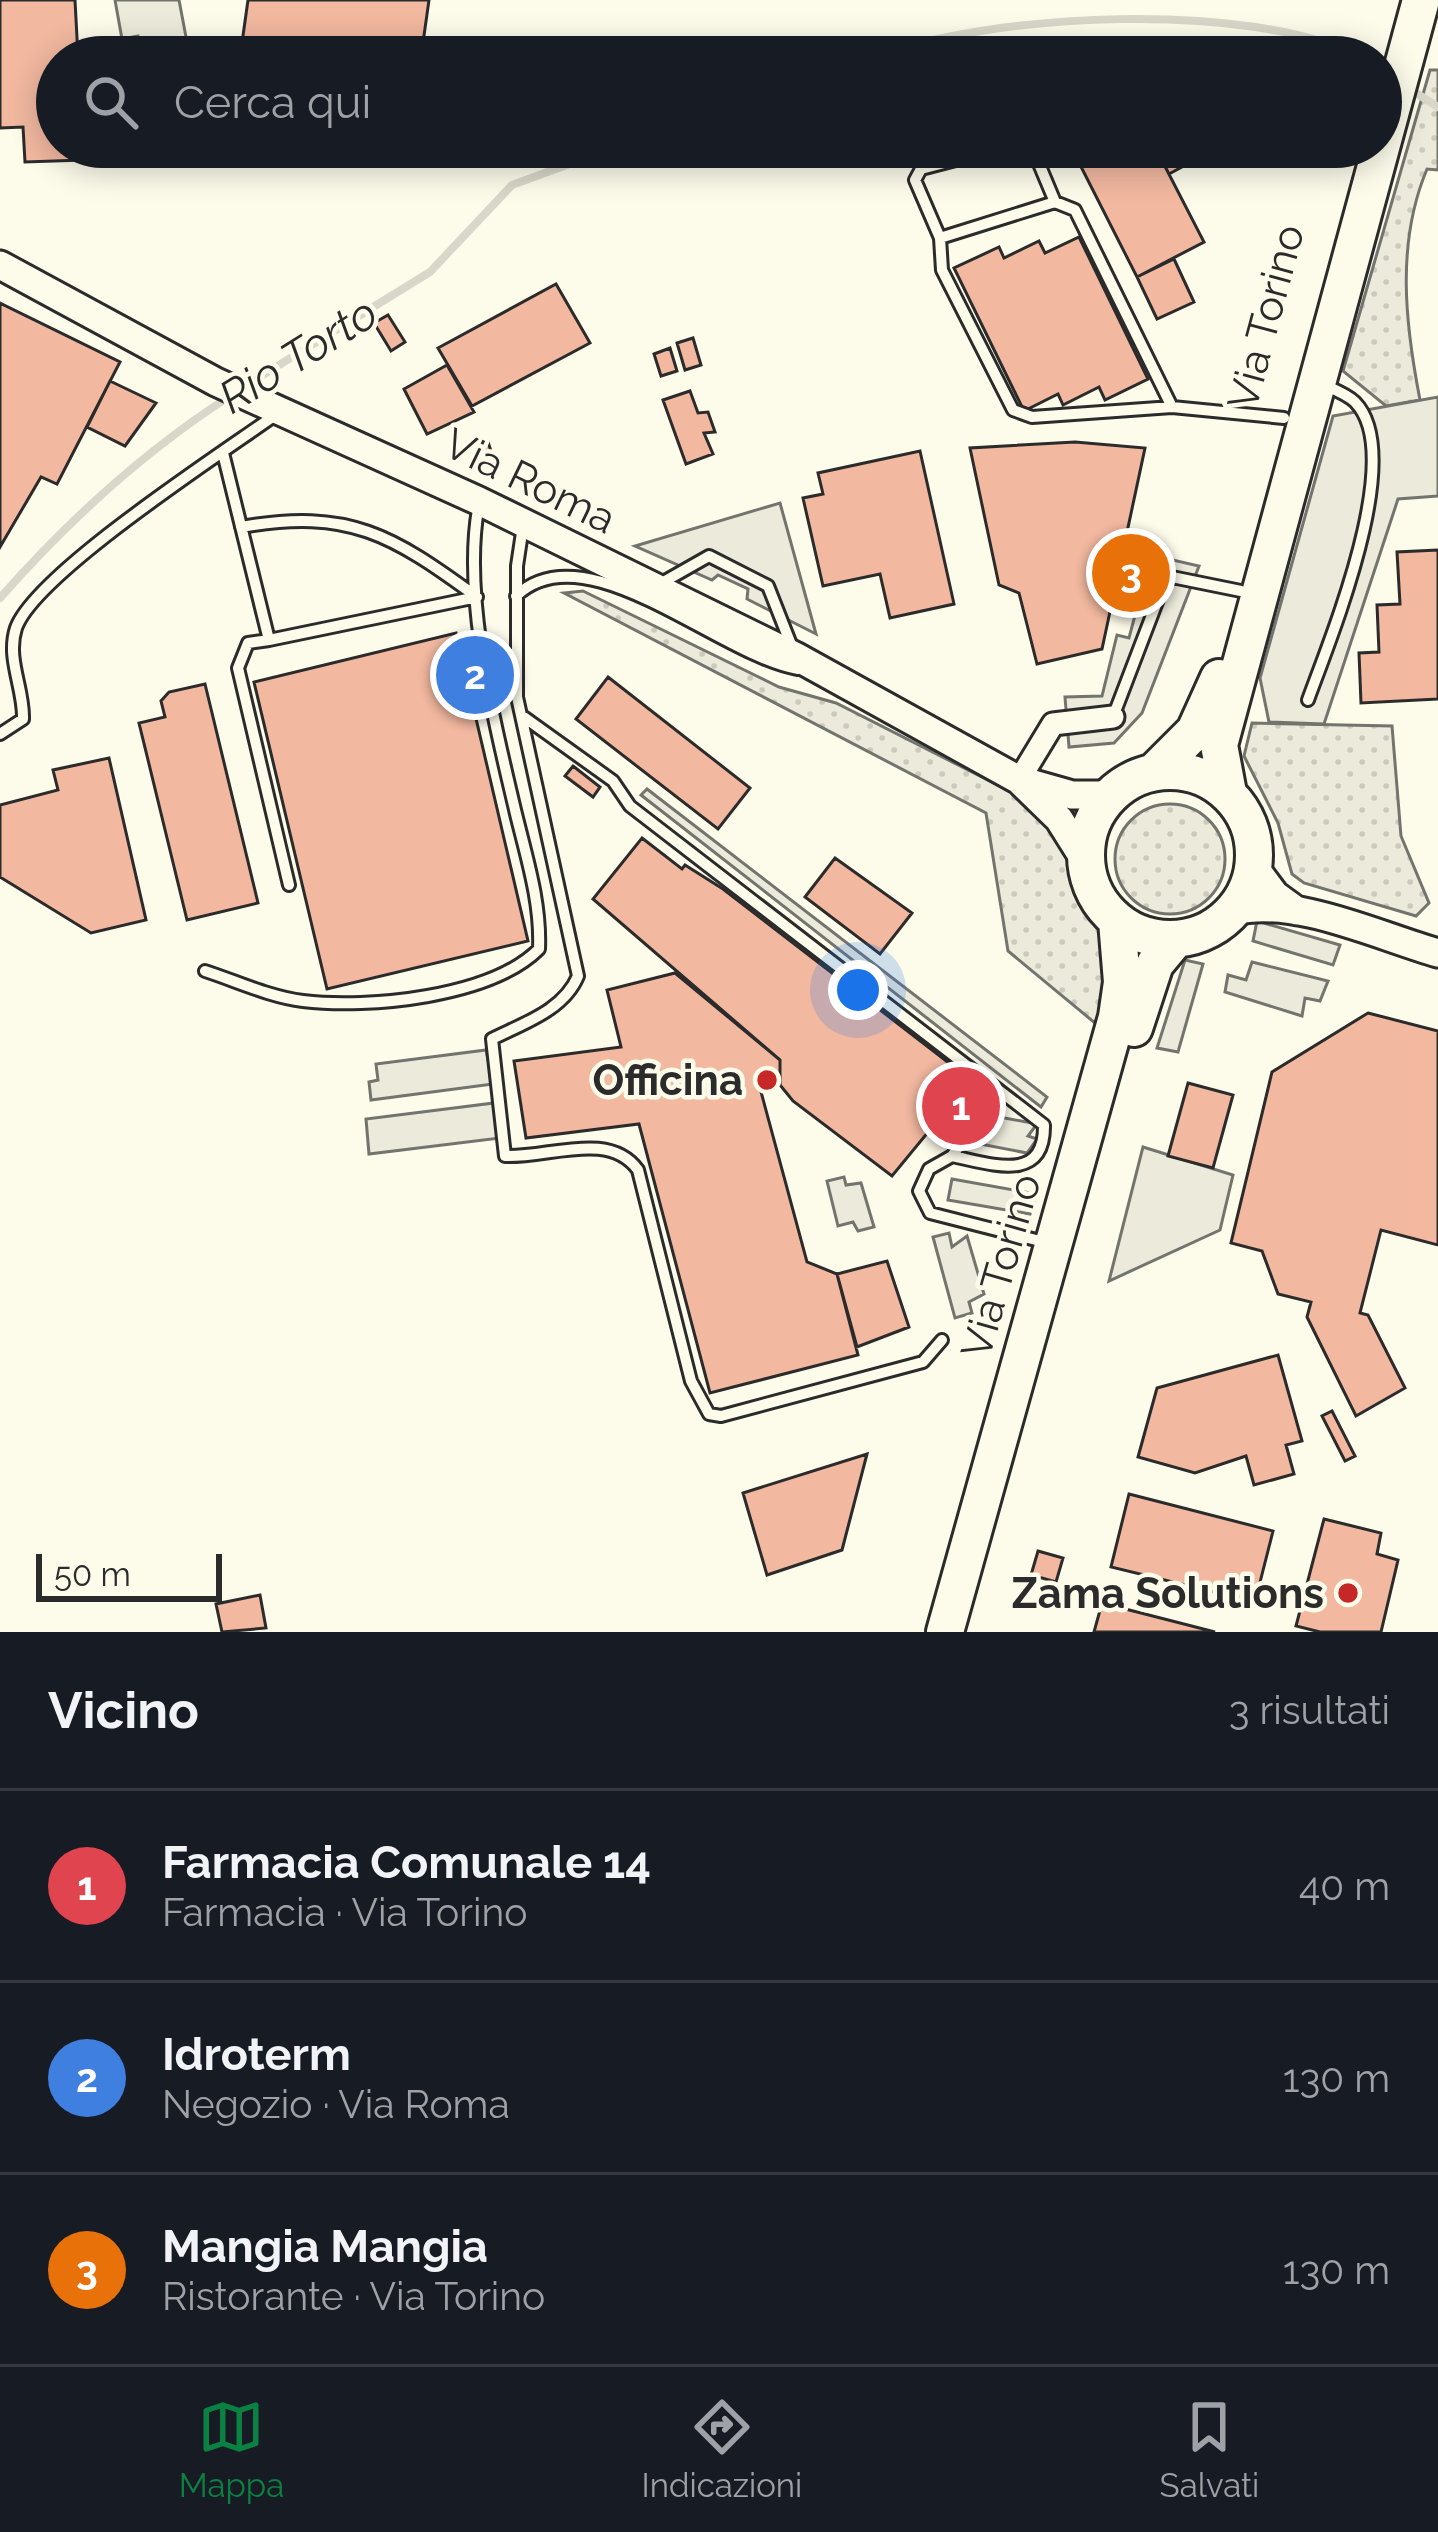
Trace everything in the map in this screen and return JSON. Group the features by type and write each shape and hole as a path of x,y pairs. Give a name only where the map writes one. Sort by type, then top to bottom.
{"main road":[{"path":"1396,36 1400,0"},
{"path":"1402,45 1421,0"},
{"name":"Via Torino","path":"1154,772 1195,730 1210,705 1354,168"},
{"path":"1228,794 1206,778 1154,772 1111,795 1096,814 1086,862 1090,884 1117,921 1154,939 1197,936 1234,911 1255,867 1254,840 1228,794 1219,745 1319,383 1369,168"},
{"name":"Via Torino","path":"945,1632 1117,1017 1122,947 1117,921"},
{"name":"Via Torino","path":"964,1632 1140,1004 1155,964 1175,940"}],"street":[{"name":"Via Roma","path":"0,265 216,382 479,501 795,656 1019,780"},
{"path":"1019,780 1054,724 1113,717"},
{"path":"1019,780 1072,795 1111,795"},
{"path":"1019,780 1059,818 1086,862"},
{"path":"1255,867 1275,895 1301,914"},
{"path":"1234,911 1264,908 1301,914 1438,953"}],"lane":[{"path":"925,168 915,180 940,238 943,270 1021,416 1172,407 1284,418"},
{"path":"1041,168 1055,202"},
{"path":"940,238 1055,202 1075,210 1172,407"},
{"path":"1308,700 1354,574 1373,486 1367,422 1355,402 1319,383"},
{"path":"0,734 22,718 12,656 17,626 30,607 52,583 281,411"},
{"path":"223,453 269,640"},
{"path":"205,971 301,1000 406,1001 519,970 539,949 541,916 501,748 477,597 473,531 479,501"},
{"path":"241,526 298,517 365,530 415,552 477,597"},
{"path":"523,526 516,596 521,715 578,976 572,991 550,1010 492,1039 505,1156 605,1147 625,1152 638,1170 691,1381 710,1414 742,1411 923,1362 942,1340"},
{"path":"656,586 710,556 768,586 795,656"},
{"path":"516,596 527,585 553,576 602,579 763,662 824,672"},
{"path":"1113,717 1167,576 1241,591"},
{"path":"289,885 238,668 248,644 477,597"},
{"path":"521,715 613,781 631,806 1044,1125 1045,1142 1030,1165 1018,1170 952,1156 936,1161 920,1191 930,1213 1054,1245"},
{"path":"952,1156 999,1092"}],"shaded area":[{"path":"115,0 179,0 186,36 121,36"},
{"path":"1430,70 1438,70 1438,170 1427,169 1407,254 1410,342 1420,400 1386,406 1343,371"},
{"path":"1438,397 1438,496 1398,499 1324,724 1269,722 1260,678 1333,416"},
{"path":"780,503 816,634 747,599 748,589 718,575 712,580 635,546"},
{"path":"1151,555 1199,566 1142,713 1114,743 1069,747 1065,697 1102,696 1117,635 1129,638"},
{"path":"583,591 779,687 836,703 1037,805 1071,853 1096,909 1106,967 1095,1023 1008,951 986,813 564,593"},
{"path":"1252,723 1392,726 1401,836 1429,903 1416,916 1304,883 1292,874 1278,823 1244,756"},
{"path":"647,789 1047,1097 1041,1107 641,795"},
{"path":"1170,804 1209,820 1225,859 1209,898 1170,914 1131,898 1115,859 1131,820"},
{"path":"1257,921 1340,945 1333,965 1253,941"},
{"path":"1185,960 1203,964 1178,1052 1157,1048"},
{"path":"1252,962 1328,981 1320,1001 1305,998 1302,1016 1225,992 1228,975 1246,980"},
{"path":"486,1050 493,1084 371,1100 369,1082 378,1080 376,1064"},
{"path":"494,1103 500,1138 369,1154 366,1119"},
{"path":"994,1116 1037,1124 1028,1136 1037,1139 1027,1153 975,1143"},
{"path":"1143,1147 1233,1175 1220,1230 1109,1281"},
{"path":"844,1177 846,1185 861,1183 874,1227 858,1231 853,1222 838,1226 827,1181"},
{"path":"952,1179 1036,1194 1030,1214 948,1200"},
{"path":"949,1233 952,1247 967,1236 984,1294 969,1302 972,1313 955,1318 933,1237"}],"building":[{"path":"0,0 75,0 77,36 36,36 36,162 25,162 23,127 0,128"},
{"path":"248,0 429,0 424,36 243,36"},
{"path":"1082,168 1166,168 1204,242 1137,277"},
{"path":"1079,237 1148,379 1105,400 1099,387 1063,405 1058,394 1024,411 954,268 999,247 1004,258 1039,241 1045,253"},
{"path":"1174,259 1194,302 1157,319 1137,277"},
{"path":"556,284 590,343 472,406 438,348"},
{"path":"0,303 120,362 57,484 41,477 0,547"},
{"path":"388,315 405,342 391,351 374,323"},
{"path":"693,338 701,365 685,370 677,343"},
{"path":"670,348 677,371 661,376 654,354"},
{"path":"447,365 474,412 427,434 404,389"},
{"path":"110,381 156,403 125,446 87,427"},
{"path":"690,391 698,413 708,412 715,432 704,433 713,454 686,464 663,400"},
{"path":"488,442 498,472 486,476 476,446"},
{"path":"1075,442 1145,448 1102,649 1037,664 1019,593 999,585 970,448"},
{"path":"920,451 954,604 890,618 880,574 823,586 803,498 823,494 818,473"},
{"path":"1438,550 1438,699 1361,703 1359,653 1379,652 1377,605 1400,604 1397,552"},
{"path":"456,633 528,941 327,989 254,682"},
{"path":"608,677 750,788 718,829 576,719"},
{"path":"205,684 258,903 187,920 139,723 165,717 161,701 169,692"},
{"path":"109,758 146,920 91,933 0,877 0,805 58,790 53,770"},
{"path":"573,766 600,787 593,797 565,776"},
{"path":"642,838 682,869 685,865 723,889 971,1080 892,1176 793,1101 780,1085 780,1060 593,899"},
{"path":"835,858 912,913 880,954 805,897"},
{"path":"675,973 780,1060 780,1085 760,1088 807,1262 837,1274 858,1355 710,1393 639,1124 526,1138 514,1061 621,1047 607,990"},
{"path":"1368,1013 1438,1031 1438,1245 1381,1230 1360,1313 1368,1315 1405,1388 1356,1416 1307,1317 1311,1302 1278,1294 1262,1251 1231,1243 1272,1072"},
{"path":"1188,1083 1233,1095 1213,1168 1168,1156"},
{"path":"887,1261 909,1327 857,1347 837,1274"},
{"path":"1278,1355 1302,1441 1286,1445 1294,1474 1254,1485 1246,1456 1195,1473 1138,1457 1157,1388"},
{"path":"1332,1411 1355,1456 1345,1461 1322,1416"},
{"path":"867,1454 842,1550 767,1575 743,1493"},
{"path":"1129,1494 1273,1531 1255,1602 1111,1567"},
{"name":"Zama Solutions","path":"1324,1519 1381,1533 1377,1554 1398,1560 1381,1632 1320,1632 1296,1626"},
{"path":"1038,1551 1063,1558 1056,1582 1031,1575"},
{"path":"260,1595 266,1628 222,1632 216,1604"},
{"path":"1102,1603 1215,1632 1094,1632"}],"waterway":[{"path":"954,36 1120,19 1189,20 1298,36"},
{"name":"Rio Torto","path":"1408,88 1438,107"},
{"name":"Rio Torto","path":"245,386 430,272 512,185 559,168"},
{"name":"Rio Torto","path":"0,598 107,490 227,398"}],"place":[{"name":"Mangia Mangia","path":"1131,573"},
{"name":"Idroterm","path":"475,675"},
{"name":"Officina","path":"767,1080"},
{"name":"Farmacia Comunale 14","path":"961,1106"},
{"name":"Zama Solutions","path":"1348,1593"}]}
